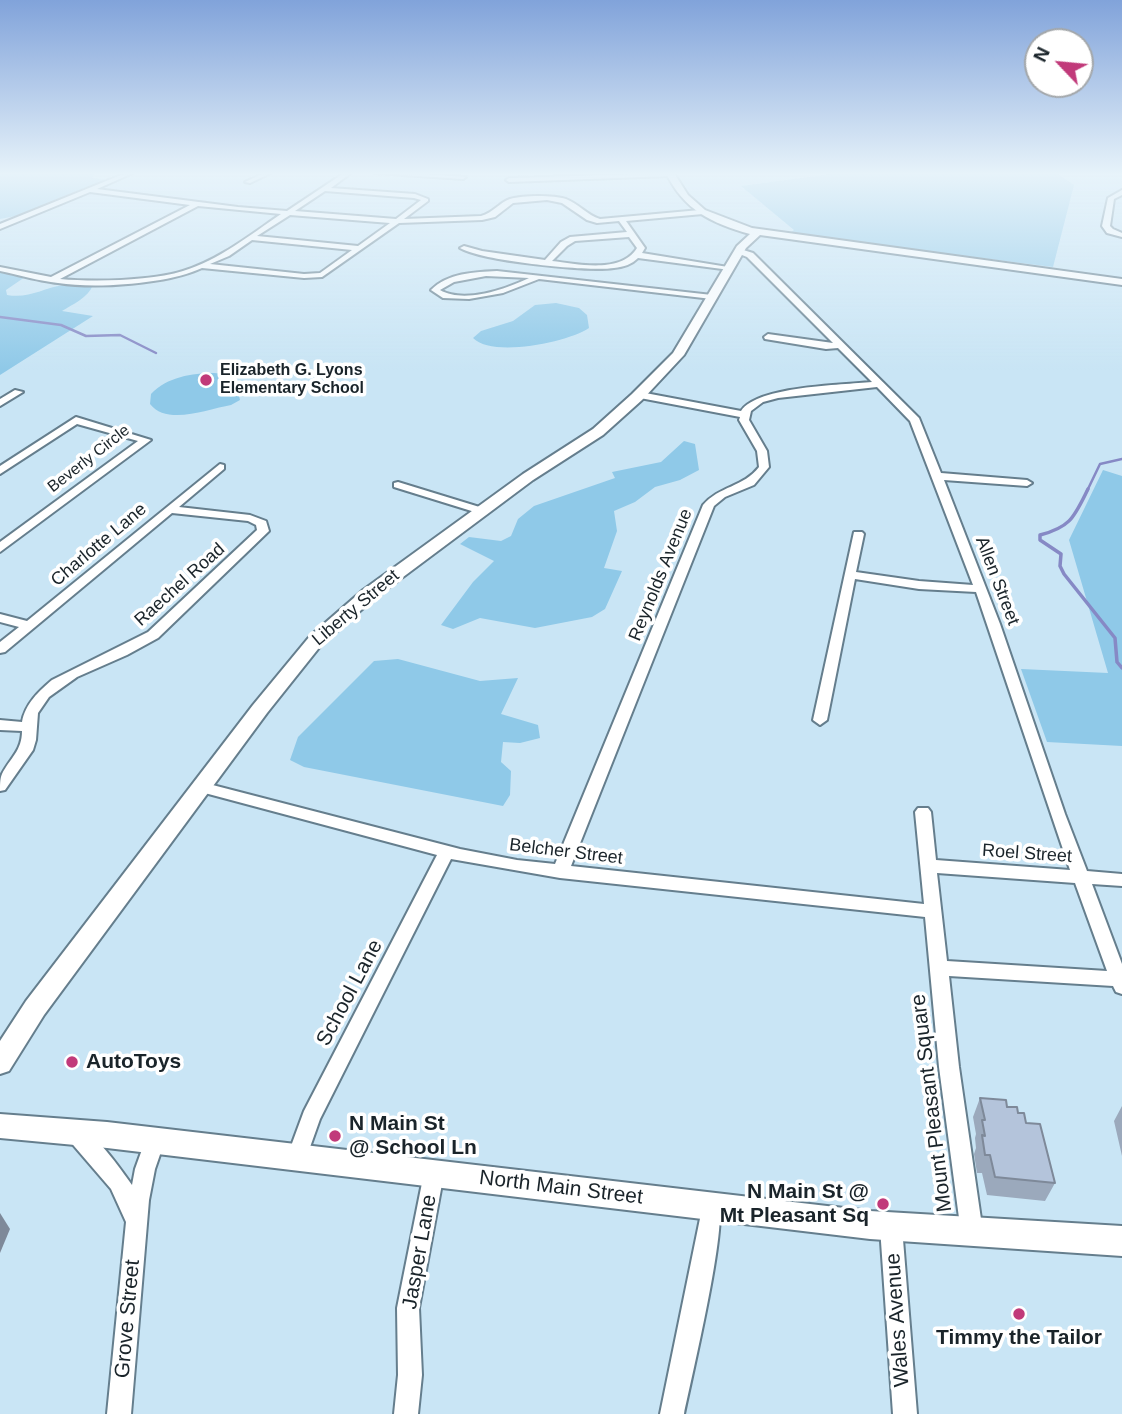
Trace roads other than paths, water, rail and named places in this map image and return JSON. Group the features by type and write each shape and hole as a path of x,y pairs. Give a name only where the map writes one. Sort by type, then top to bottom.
{"main road":[{"path":"736,239 740,245"},
{"name":"Liberty Street","path":"0,1063 35,1008 297,661 324,631 369,594 535,471 592,436 639,396 675,359 730,268 740,245 746,239"},
{"path":"817,239 953,254 1122,282"},
{"name":"North Main Street","path":"0,1126 155,1140 891,1227 1122,1241"}],"street":[{"path":"51,280 129,239"},
{"path":"0,269 51,280 89,283 149,279 180,274 204,266 248,239"},
{"path":"261,239 360,248"},
{"path":"204,266 318,275 330,271 373,239"},
{"path":"548,261 565,242 573,239"},
{"path":"464,248 477,252 609,267 626,264 637,255 641,246 636,239"},
{"name":"Allen Street","path":"740,245 915,420 980,589 1080,877 1120,983"},
{"path":"637,255 730,268"},
{"path":"536,276 481,295 446,296 435,290 442,285 486,272 536,276 712,297"},
{"path":"768,337 826,346 842,345"},
{"path":"639,396 744,415 753,404 771,396 880,384"},
{"path":"0,403 18,392"},
{"name":"Reynolds Avenue","path":"560,872 707,508 714,499 749,485 764,467 762,451 745,423 744,415"},
{"name":"Beverly Circle","path":"0,471 76,420 146,440 0,548"},
{"name":"Charlotte Lane","path":"0,649 220,467"},
{"path":"937,476 1027,483"},
{"path":"398,485 482,511"},
{"name":"Raechel Road","path":"0,786 26,749 31,710 45,694 79,671 132,648 153,635 263,531 262,523 250,518 170,509"},
{"path":"820,720 858,534"},
{"path":"850,575 919,585 980,589"},
{"path":"0,618 29,625"},
{"path":"0,725 28,727"},
{"name":"Belcher Street","path":"201,787 504,864 933,911"},
{"name":"Mount Pleasant Square","path":"923,812 939,968 972,1233"},
{"name":"School Lane","path":"297,1157 307,1125 447,851"},
{"name":"Roel Street","path":"929,866 1122,880"},
{"name":"Mount Pleasant Square","path":"939,968 1120,983"},
{"name":"Grove Street","path":"74,1132 119,1181 130,1199 136,1223"},
{"name":"Grove Street","path":"118,1414 136,1223 145,1169 155,1140"},
{"name":"Jasper Lane","path":"406,1414 410,1375 408,1308 434,1173"},
{"path":"672,1414 707,1243 711,1206"},
{"name":"Wales Avenue","path":"891,1227 905,1414"}],"waterway":[{"path":"0,317 61,325 86,336 120,335 156,353"},
{"path":"1087,491 1100,464 1122,459"},
{"path":"1087,491 1070,520 1059,528 1040,535 1040,540 1061,554 1060,566 1064,574 1115,638 1117,662 1122,668"}],"place":[{"name":"Elizabeth G. Lyons Elementary School","path":"206,380"},
{"name":"AutoToys","path":"72,1062"},
{"name":"N Main St @ School Ln","path":"335,1136"},
{"name":"N Main St @ Mt Pleasant Sq","path":"883,1204"},
{"name":"Timmy the Tailor","path":"1019,1314"}]}
